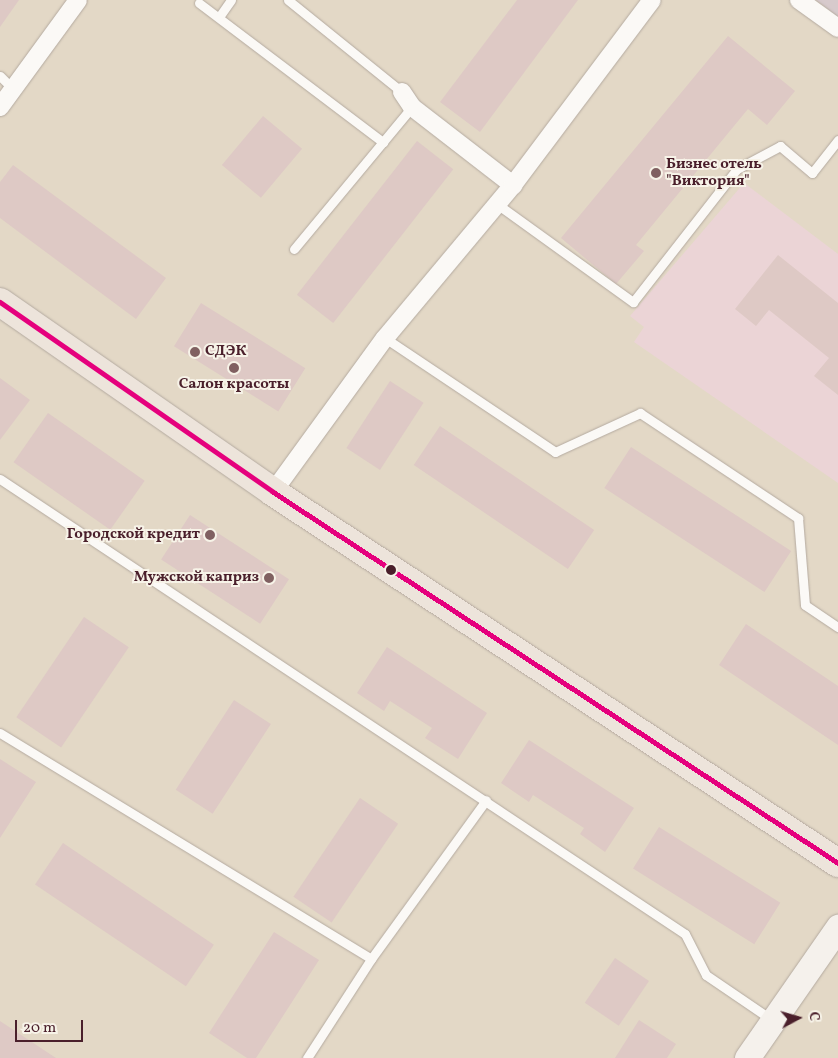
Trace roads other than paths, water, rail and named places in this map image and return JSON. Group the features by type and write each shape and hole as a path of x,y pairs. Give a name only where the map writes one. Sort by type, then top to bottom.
{"main road":[{"path":"0,302 273,492 838,864"},
{"path":"747,1058 838,927"}],"street":[{"path":"0,107 78,0"},
{"path":"273,492 385,338 513,185 652,0"},
{"path":"799,0 838,28"},
{"path":"407,100 513,185"}],"lane":[{"path":"219,17 231,0"},
{"path":"288,0 407,100 383,142 294,249"},
{"path":"199,3 383,142"},
{"path":"0,76 14,90"},
{"path":"497,204 633,302 737,169 780,146 812,173 838,140"},
{"path":"385,338 555,452 640,413 798,518 806,605 838,628"},
{"path":"0,479 486,800 685,934 706,975 772,1020"},
{"path":"0,733 371,959"},
{"path":"308,1058 371,959 486,800"}],"place":[{"name":"Бизнес отель \"Виктория\"","path":"656,173"},
{"name":"СДЭК","path":"195,352"},
{"name":"Салон красоты","path":"234,368"},
{"name":"Городской кредит","path":"210,535"},
{"name":"Мужской каприз","path":"269,578"}]}
